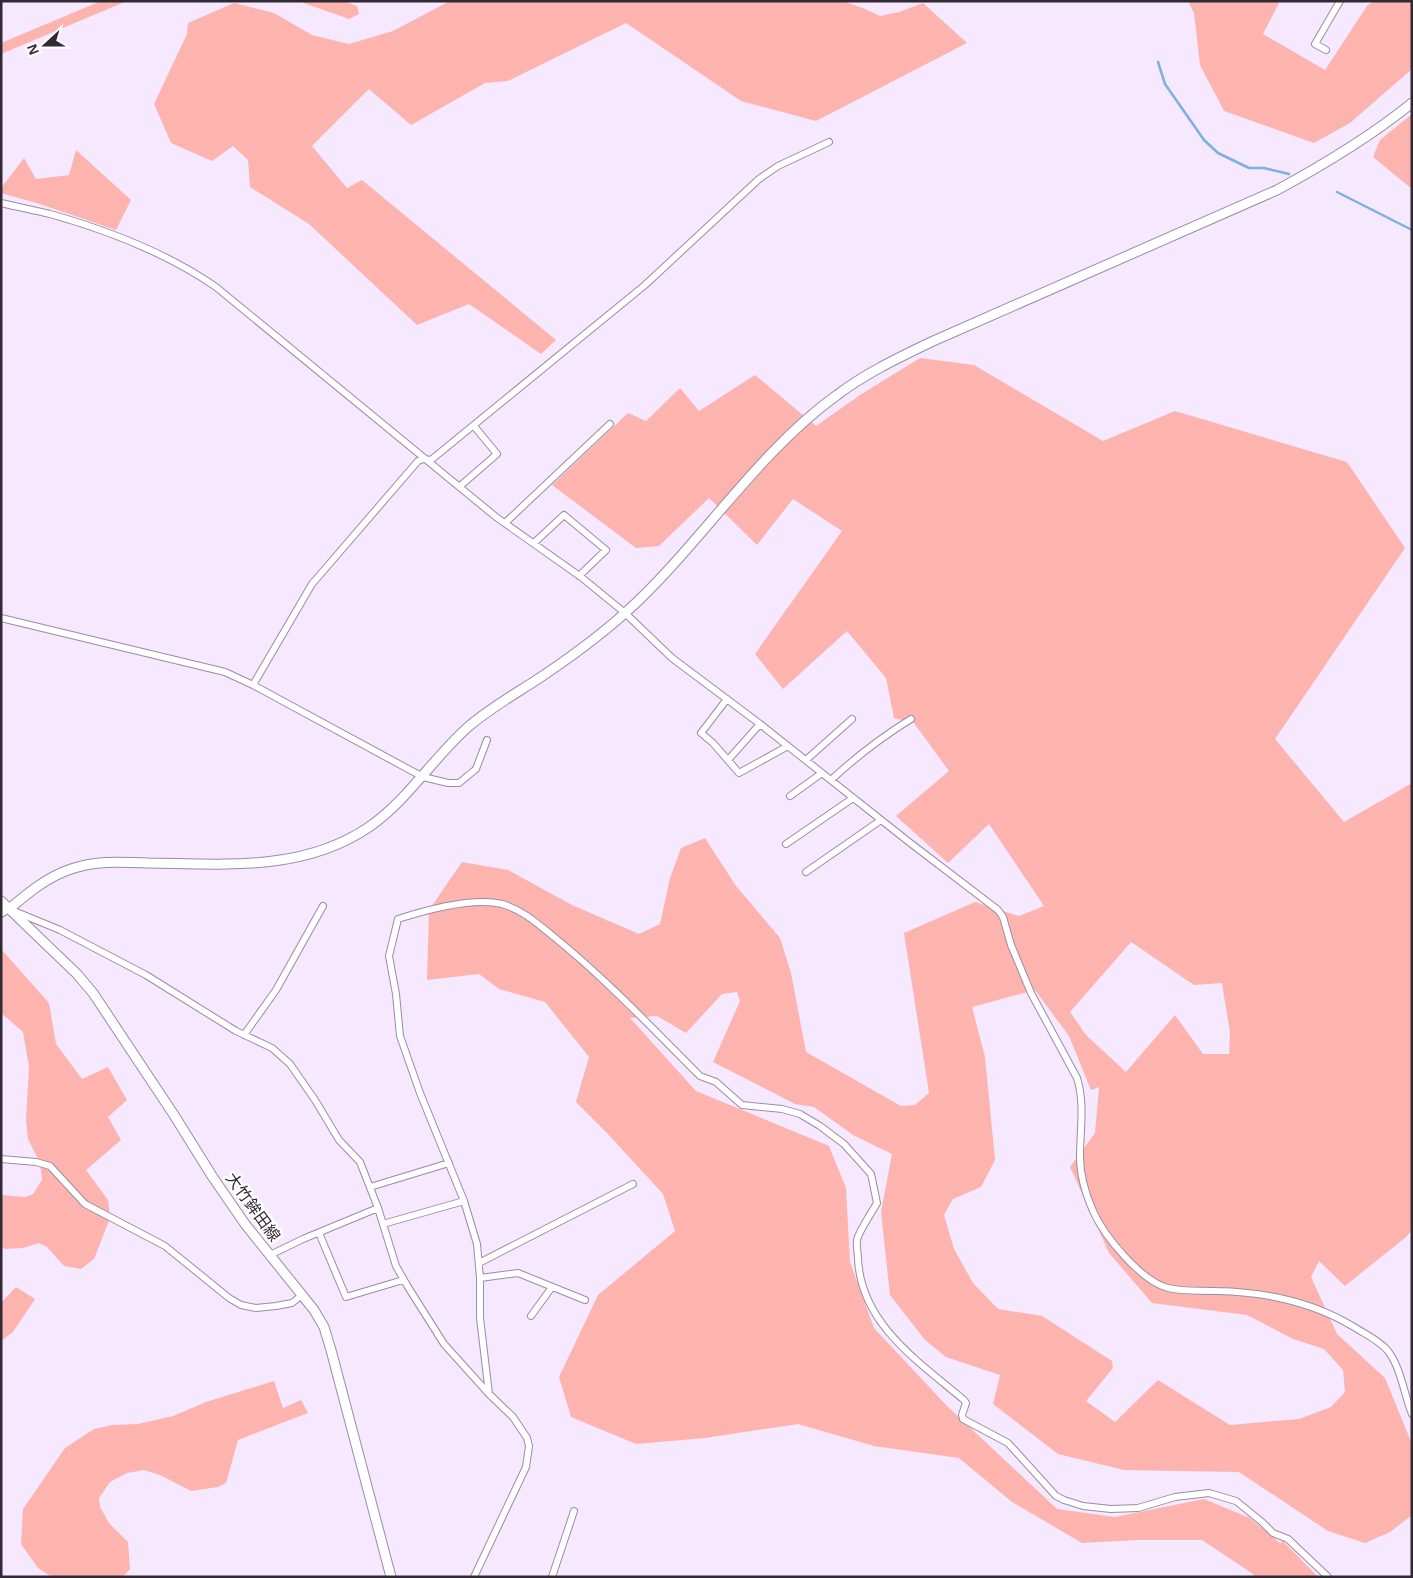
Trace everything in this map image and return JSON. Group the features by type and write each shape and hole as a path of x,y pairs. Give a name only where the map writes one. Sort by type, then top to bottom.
{"street":[{"path":"1326,50 1315,44 1340,1"},
{"path":"5,911 58,874 86,865 118,862 243,864 294,859 339,844 369,827 381,818 423,777 468,728 503,701 585,647 625,613 654,585 790,434 836,395 865,375 931,342 1277,190 1323,166 1352,147 1412,102"},
{"path":"253,685 312,584 418,461 424,459 431,460 645,285 759,179 778,166 829,142"},
{"path":"1,203 50,214 136,244 169,258 216,287 504,523 534,543 625,613 672,658 990,903 1003,917 1011,945 1031,993 1070,1063 1080,1086 1082,1113 1080,1158 1085,1189 1093,1212 1102,1227 1139,1272 1155,1283 1168,1288 1187,1291 1216,1290 1268,1295 1289,1300 1340,1319 1379,1342 1387,1350 1398,1373 1412,1414"},
{"path":"504,523 610,424"},
{"path":"459,487 497,454 474,426"},
{"path":"534,543 564,515 606,550 578,576"},
{"path":"1,618 225,672 253,685 423,777 448,783 459,783 476,769 487,740"},
{"path":"727,699 701,733 739,773 788,746"},
{"path":"806,760 852,719"},
{"path":"831,780 880,738 911,719"},
{"path":"728,760 760,724"},
{"path":"790,796 822,773"},
{"path":"786,844 853,798"},
{"path":"806,872 880,820"},
{"name":"大竹鉾田線","path":"1,901 5,911 77,974 93,993 212,1176 246,1224 314,1310 324,1327 391,1577"},
{"path":"489,1394 480,1318 480,1278 476,1244 464,1201 420,1093 400,1036 396,994 389,956 398,919 419,912 474,902 504,905 528,916 573,952 700,1076 716,1082 742,1105 782,1108 800,1114 844,1144 871,1174 877,1203 857,1240 858,1273 866,1298 899,1346 964,1400 966,1403 962,1415 963,1419 1008,1443 1056,1496 1083,1506 1111,1509 1138,1508 1174,1497 1209,1493 1236,1501 1262,1522 1273,1534 1288,1539 1328,1577"},
{"path":"244,1035 276,990 323,906"},
{"path":"5,911 60,930 146,975 244,1035 272,1048 290,1064 315,1100 339,1140 360,1162 378,1208 396,1266 404,1280 444,1344 489,1394 514,1417 527,1438 529,1456 516,1489 474,1577"},
{"path":"1,1159 36,1162 50,1166 85,1204 165,1246 223,1293 241,1305 256,1308 276,1306 292,1303 302,1295"},
{"path":"370,1187 449,1163"},
{"path":"479,1263 633,1184"},
{"path":"383,1224 464,1201"},
{"path":"270,1255 303,1239 378,1208"},
{"path":"319,1233 346,1297 404,1280"},
{"path":"480,1278 518,1273 584,1300"},
{"path":"530,1316 552,1287"},
{"path":"552,1577 574,1511"}],"shaded area":[{"path":"101,1 127,1 1,54 1,43"},
{"path":"298,1 344,1 357,6 359,14 349,19"},
{"path":"450,1 842,1 880,16 899,12 923,3 967,43 816,121 741,101 626,23 508,81 485,83 411,125 369,89 312,146 347,188 362,180 556,340 541,354 469,304 417,325 309,224 250,187 248,160 233,146 212,161 171,143 154,104 187,34 188,23 234,3 274,13 312,35 349,44 393,31"},
{"path":"1188,1 1280,1 1263,34 1325,70 1367,6 1374,1 1412,1 1412,69 1350,123 1314,143 1224,111 1200,65 1194,13"},
{"path":"1412,114 1412,189 1373,157 1380,140"},
{"path":"76,150 131,200 116,230 1,193 1,188 24,158 36,179 69,175"},
{"path":"920,358 974,365 1103,441 1175,411 1347,462 1405,548 1275,739 1344,822 1412,783 1412,1230 1406,1237 1345,1286 1319,1261 1311,1277 1337,1334 1385,1378 1412,1444 1412,1515 1390,1532 1365,1543 1328,1531 1239,1472 1124,1470 1058,1454 993,1404 1000,1375 946,1357 925,1340 890,1295 881,1212 892,1154 853,1135 814,1107 795,1104 713,1062 740,1001 737,992 722,994 686,1033 657,1016 630,1018 696,1091 829,1146 846,1188 850,1262 874,1328 947,1406 1057,1509 1115,1517 1204,1499 1250,1518 1280,1543 1283,1541 1318,1577 1253,1577 1253,1574 1202,1540 1136,1540 1082,1543 1012,1502 959,1458 874,1446 798,1424 705,1438 636,1444 571,1417 559,1377 598,1295 675,1231 663,1194 576,1102 589,1057 545,1002 499,989 479,974 427,980 429,910 462,862 508,870 572,905 639,934 660,924 670,878 681,848 705,838 736,886 780,938 791,973 806,1052 901,1106 915,1105 929,1093 904,933 975,902 1019,916 1044,906 989,824 948,863 896,816 949,771 914,723 894,718 886,678 847,631 783,689 755,654 842,531 793,499 757,545 709,498 659,546 636,548 552,485 628,413 646,421 680,388 699,411 755,375 816,426 860,395","holes":["1131,942 1194,985 1222,983 1230,1033 1229,1054 1203,1054 1175,1015 1126,1072 1086,1035 1070,1012","1035,990 1069,1036 1091,1090 1099,1087 1095,1133 1070,1167 1109,1253 1152,1303 1247,1315 1293,1339 1324,1349 1343,1370 1345,1392 1331,1407 1299,1419 1230,1425 1158,1380 1115,1422 1086,1401 1113,1368 1112,1361 1042,1316 998,1309 973,1283 954,1249 944,1215 953,1199 981,1187 995,1160 985,1057 972,1007"]},
{"path":"1,949 49,1003 56,1044 82,1079 108,1067 127,1100 108,1117 121,1140 86,1170 108,1200 110,1218 94,1259 81,1269 64,1266 47,1247 39,1243 23,1248 5,1249 1,1246 1,1195 25,1197 33,1194 42,1180 40,1163 28,1139 26,1120 29,1067 23,1032 1,1013"},
{"path":"16,1287 35,1299 13,1332 1,1341 1,1303"},
{"path":"274,1381 283,1408 301,1400 308,1413 238,1440 226,1483 218,1487 191,1491 160,1475 144,1470 127,1473 110,1482 99,1498 100,1507 109,1523 128,1542 130,1569 123,1577 52,1577 38,1568 21,1544 23,1509 65,1448 94,1429 112,1425 138,1424 173,1416 206,1402"}],"waterway":[{"path":"1158,62 1165,84 1204,140 1218,153 1249,168 1264,168 1289,174"},
{"path":"1337,192 1412,230"}]}
